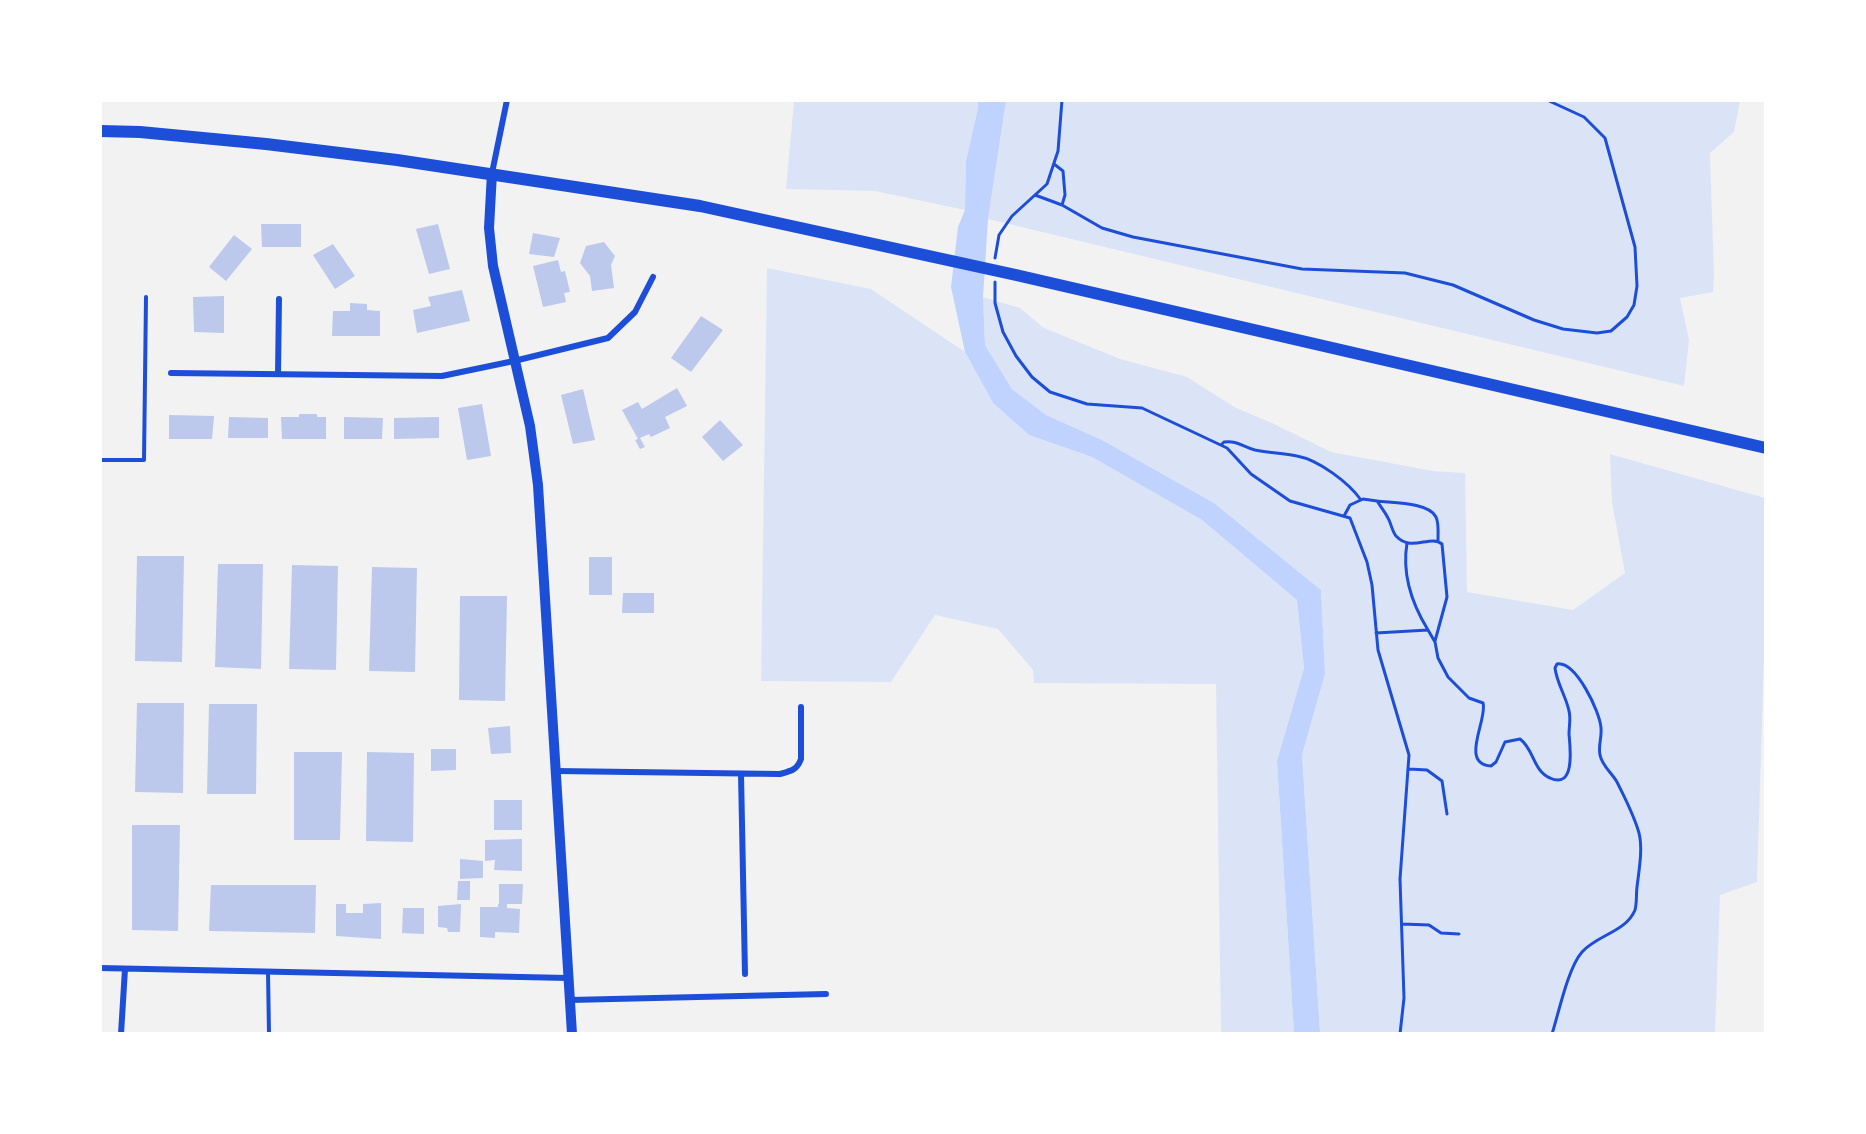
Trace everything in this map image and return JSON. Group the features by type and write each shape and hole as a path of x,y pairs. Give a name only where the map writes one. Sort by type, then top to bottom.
{"main road":[{"path":"100,131 140,132 266,144 492,173 700,206 1016,275 1766,448"}],"street":[{"path":"507,100 492,173 489,228 493,266 530,426 538,485 572,1034"},
{"path":"171,373 442,376 608,338 635,312 653,277"},
{"path":"278,374 279,299"},
{"path":"555,771 741,774 780,774 793,771 801,759 801,707"},
{"path":"741,774 745,974"},
{"path":"100,968 568,978"},
{"path":"121,1034 125,969"},
{"path":"570,1000 826,994"}],"lane":[{"path":"100,460 144,460 146,297"},
{"path":"268,971 269,1034"}],"path":[{"path":"995,259 999,235 1012,216 1047,184 1058,151 1062,100"},
{"path":"1035,195 1062,205 1102,228 1133,237 1302,269 1405,273 1453,285 1553,326 1597,333 1611,331 1627,317 1634,305 1637,286 1635,247 1605,138 1584,117 1547,100"},
{"path":"1053,164 1063,171 1065,195 1062,205"},
{"path":"995,281 996,303 1003,332 1016,356 1050,392 1087,404 1142,408 1227,448 1251,474 1290,501 1350,518 1367,562 1372,585 1378,650 1409,755 1400,879 1404,998 1400,1034"},
{"path":"1221,446 1224,442 1238,442 1255,450 1297,456 1313,462 1328,470 1351,488 1361,500"},
{"path":"1344,516 1350,505 1361,500 1419,505 1430,510 1436,517 1438,541 1442,544 1444,553 1443,565 1447,597 1435,642"},
{"path":"1377,501 1388,516 1396,535 1407,543 1438,541"},
{"path":"1407,543 1405,555 1410,589 1418,613 1435,642 1438,657 1448,677 1469,698 1483,703 1485,709 1474,747 1478,760 1486,766 1491,766 1496,762 1497,755 1505,742 1520,738 1525,742 1539,770 1548,778 1561,779 1568,772 1572,758 1570,712 1556,679 1555,668 1561,663 1569,667 1586,688 1601,725 1600,756 1620,788 1639,834 1639,873 1634,911 1628,921 1617,930 1596,940 1580,953 1567,983 1552,1034"},
{"path":"1376,633 1428,630"},
{"path":"1409,769 1427,770 1442,781 1447,814"},
{"path":"1402,924 1430,925 1441,933 1459,934"}],"shaded area":[{"path":"794,101 978,101 966,161 965,210 875,191 786,189"},
{"path":"1006,101 1740,101 1734,132 1710,153 1713,292 1680,298 1689,340 1684,386 988,219"},
{"path":"767,268 871,289 965,352 993,403 1029,435 1092,457 1202,520 1297,600 1304,668 1277,761 1294,1033 1221,1033 1216,684 1034,683 1033,670 998,629 935,615 891,682 761,681"},
{"path":"983,297 1020,308 1044,328 1120,359 1187,377 1236,408 1331,452 1433,471 1465,473 1467,592 1573,610 1625,573 1612,502 1610,454 1765,498 1765,626 1757,882 1720,895 1715,1033 1320,1033 1302,755 1325,674 1321,590 1214,503 1102,440 1046,415 1012,389 985,345"}],"water":[{"path":"978,101 1006,101 988,219 983,297 985,345 1012,389 1046,415 1102,440 1214,503 1321,590 1325,674 1302,755 1320,1033 1294,1033 1277,761 1304,668 1297,600 1202,520 1092,457 1029,435 993,403 965,352 951,287 958,227 965,210 966,161"}],"building":[{"path":"261,224 301,224 301,247 262,247"},
{"path":"438,224 450,269 429,274 416,229"},
{"path":"533,233 560,238 554,257 529,254"},
{"path":"234,235 252,249 226,281 209,267"},
{"path":"604,242 615,256 611,265 614,288 592,291 590,276 580,263 586,246"},
{"path":"333,244 355,276 335,289 313,255"},
{"path":"558,260 561,272 565,271 570,292 564,293 566,302 543,307 533,266"},
{"path":"462,290 470,321 417,333 413,310 431,306 428,297"},
{"path":"224,296 224,333 194,332 193,297"},
{"path":"350,303 367,304 367,310 380,311 380,336 332,336 333,311 350,311"},
{"path":"701,316 723,330 691,372 671,358"},
{"path":"677,388 687,406 665,417 670,428 651,437 649,434 640,438 645,447 640,449 635,440 638,439 622,410 638,402 642,409"},
{"path":"583,389 595,440 573,444 561,395"},
{"path":"482,404 491,456 467,460 458,408"},
{"path":"299,414 317,414 317,417 326,417 326,439 282,439 281,417 299,417"},
{"path":"169,415 214,416 212,439 169,439"},
{"path":"229,417 268,418 268,438 228,438"},
{"path":"344,417 383,418 382,439 344,439"},
{"path":"439,417 439,438 394,439 394,418"},
{"path":"720,420 743,445 723,461 702,437"},
{"path":"137,556 184,556 182,662 135,661"},
{"path":"589,557 612,557 612,595 589,595"},
{"path":"218,564 263,564 261,669 215,667"},
{"path":"292,565 338,566 336,670 289,669"},
{"path":"372,567 417,568 415,672 369,671"},
{"path":"623,593 654,593 654,613 622,613"},
{"path":"460,596 507,596 505,701 459,700"},
{"path":"137,703 184,703 183,793 135,792"},
{"path":"209,704 257,704 256,794 207,794"},
{"path":"510,726 511,753 491,754 488,728"},
{"path":"431,749 456,749 456,770 431,771"},
{"path":"294,752 342,752 340,840 294,840"},
{"path":"367,752 414,753 413,842 366,841"},
{"path":"494,800 522,800 522,830 494,830"},
{"path":"132,825 180,825 178,931 132,930"},
{"path":"522,839 522,871 494,870 495,860 485,861 485,840"},
{"path":"460,859 483,861 483,878 460,879"},
{"path":"458,881 470,881 470,900 457,900"},
{"path":"499,884 523,884 522,904 499,904"},
{"path":"211,885 316,885 315,933 209,931"},
{"path":"381,903 381,939 336,936 336,904 346,904 346,913 363,913 363,904"},
{"path":"461,904 460,932 448,932 447,928 438,927 438,906"},
{"path":"498,904 507,904 507,908 520,909 519,933 495,932 495,938 480,937 480,907 498,907"},
{"path":"403,908 424,908 424,934 402,933"}]}
